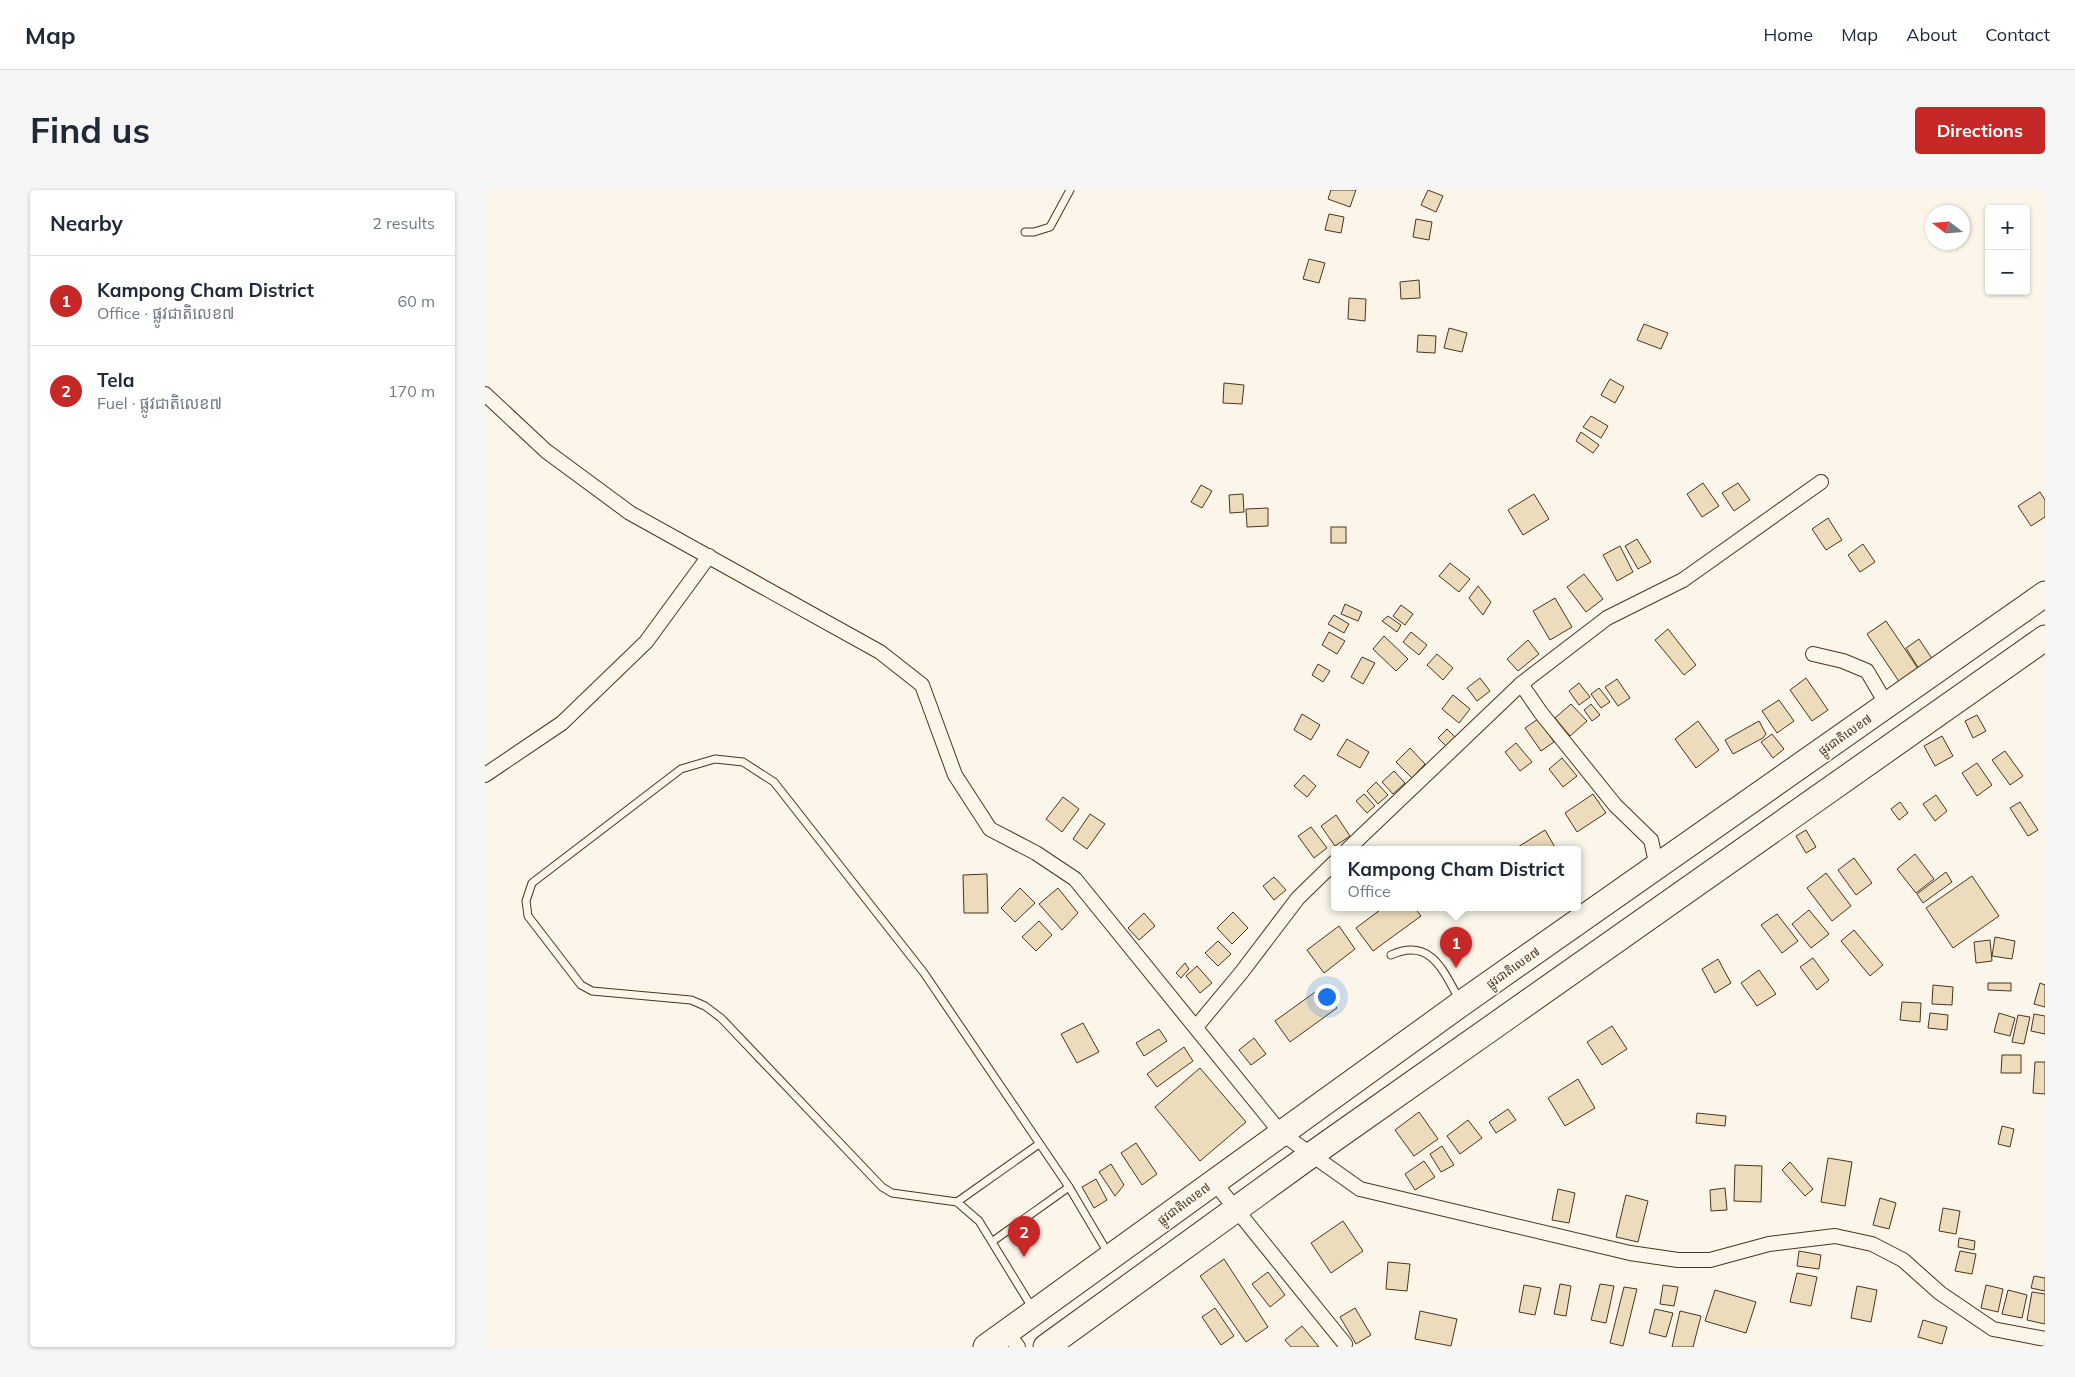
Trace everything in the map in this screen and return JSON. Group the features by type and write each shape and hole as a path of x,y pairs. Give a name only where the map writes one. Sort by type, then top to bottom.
{"highway":[{"name":"ផ្លូវជាតិលេខ៧","path":"986,1347 1012,1339 1035,1312 1281,1133 1462,1003 2045,594"},
{"path":"1047,1347 1312,1155 2045,638"}],"street":[{"path":"487,399 546,451 630,513 880,652 921,685 955,775 990,829 1036,853 1075,879 1281,1133 1360,1189 1630,1253 1678,1260 1710,1260 1769,1244 1835,1236 1872,1244 1903,1260 1940,1293 1993,1329 2045,1339"},
{"path":"1352,846 1521,684 1607,618 1683,580 1821,482"},
{"path":"485,775 562,723 646,642 709,556"},
{"path":"1813,654 1843,661 1867,671 1887,705"},
{"path":"1521,684 1541,713 1615,805 1651,840 1657,867"},
{"path":"1196,1027 1241,972 1297,898 1331,866"},
{"path":"1214,1182 1345,1344"}],"lane":[{"path":"1025,232 1034,232 1051,227 1070,190"},
{"path":"1035,1312 979,1221 957,1202 892,1193 882,1187 721,1018 705,1006 691,1000 593,991 581,985 528,916 526,901 532,883 681,769 715,759 743,762 774,782 924,973 1069,1186 1111,1258"},
{"path":"1391,955 1401,950 1416,950 1428,954 1439,963 1462,1003"},
{"path":"957,1202 1039,1144"},
{"path":"993,1241 1069,1186"}],"building":[{"path":"1331,190 1356,190 1350,207 1328,199"},
{"path":"1428,190 1443,196 1436,212 1421,205"},
{"path":"1329,214 1344,217 1341,233 1325,230"},
{"path":"1416,219 1432,222 1429,240 1413,237"},
{"path":"1309,259 1325,263 1319,283 1303,279"},
{"path":"1419,280 1420,298 1401,299 1400,282"},
{"path":"1349,298 1366,299 1365,321 1348,319"},
{"path":"1644,324 1668,333 1661,349 1637,340"},
{"path":"1449,328 1467,333 1462,352 1444,348"},
{"path":"1418,335 1436,336 1435,353 1417,352"},
{"path":"1610,379 1624,387 1615,403 1601,395"},
{"path":"1224,383 1244,385 1242,404 1223,403"},
{"path":"1591,416 1608,426 1601,438 1583,427"},
{"path":"1581,432 1599,445 1593,453 1576,441"},
{"path":"1703,483 1719,506 1702,517 1687,494"},
{"path":"1738,483 1750,500 1734,511 1722,493"},
{"path":"1201,485 1212,491 1202,508 1191,502"},
{"path":"2040,492 2045,500 2045,517 2031,526 2018,506"},
{"path":"1243,494 1244,512 1230,513 1229,495"},
{"path":"1534,494 1549,519 1523,535 1508,510"},
{"path":"1268,508 1268,526 1247,527 1246,509"},
{"path":"1828,518 1842,540 1826,550 1812,529"},
{"path":"1331,527 1346,527 1346,543 1331,543"},
{"path":"1637,539 1651,562 1638,569 1625,546"},
{"path":"1863,544 1875,562 1860,572 1848,555"},
{"path":"1620,546 1633,572 1617,581 1603,555"},
{"path":"1450,563 1470,579 1459,592 1439,576"},
{"path":"1584,574 1603,599 1586,612 1567,587"},
{"path":"1478,586 1491,602 1483,615 1469,598"},
{"path":"1555,598 1572,627 1550,640 1533,611"},
{"path":"1345,604 1362,612 1358,621 1341,614"},
{"path":"1401,605 1413,614 1405,625 1393,616"},
{"path":"1334,615 1349,624 1344,633 1328,624"},
{"path":"1388,616 1401,625 1397,632 1382,621"},
{"path":"1886,621 1919,670 1900,683 1867,634"},
{"path":"1668,629 1696,665 1684,675 1655,640"},
{"path":"1329,632 1345,641 1337,654 1322,645"},
{"path":"1411,632 1427,645 1419,655 1403,642"},
{"path":"1384,636 1408,659 1396,671 1373,649"},
{"path":"1919,639 1933,660 1919,669 1906,648"},
{"path":"1528,640 1539,654 1518,671 1507,659"},
{"path":"1437,654 1453,668 1443,680 1427,665"},
{"path":"1362,657 1375,663 1363,684 1351,677"},
{"path":"1318,664 1330,671 1323,682 1312,675"},
{"path":"1480,678 1490,691 1477,701 1467,688"},
{"path":"1806,678 1828,710 1812,721 1790,690"},
{"path":"1617,679 1630,698 1618,706 1605,687"},
{"path":"1579,683 1590,697 1579,705 1569,691"},
{"path":"1599,688 1610,702 1601,708 1591,694"},
{"path":"1453,695 1470,709 1459,723 1442,709"},
{"path":"1779,700 1794,721 1777,733 1762,711"},
{"path":"1571,704 1587,721 1570,736 1555,718"},
{"path":"1591,704 1600,715 1592,721 1584,710"},
{"path":"1302,714 1320,725 1311,740 1294,730"},
{"path":"1977,715 1986,731 1973,738 1965,721"},
{"path":"1538,719 1554,742 1541,751 1525,728"},
{"path":"1698,721 1719,750 1696,768 1675,739"},
{"path":"1759,721 1766,734 1763,738 1733,754 1725,740"},
{"path":"1447,729 1457,739 1448,748 1438,738"},
{"path":"1772,734 1784,749 1773,758 1761,742"},
{"path":"1942,736 1953,756 1935,766 1924,746"},
{"path":"1347,739 1369,752 1360,768 1337,755"},
{"path":"1516,743 1532,762 1520,771 1505,752"},
{"path":"1410,748 1425,764 1412,778 1396,762"},
{"path":"2005,751 2023,776 2010,785 1992,760"},
{"path":"1562,758 1577,776 1563,787 1549,769"},
{"path":"1977,763 1992,785 1977,796 1962,773"},
{"path":"1394,771 1405,783 1393,794 1382,782"},
{"path":"1304,775 1316,786 1307,797 1294,786"},
{"path":"1376,782 1388,795 1378,804 1367,791"},
{"path":"1364,794 1375,806 1367,813 1356,801"},
{"path":"1593,794 1606,813 1577,832 1565,813"},
{"path":"1936,795 1947,811 1935,821 1923,804"},
{"path":"1063,797 1079,809 1062,832 1046,819"},
{"path":"1900,802 1908,813 1899,820 1891,809"},
{"path":"2020,802 2038,830 2028,836 2010,808"},
{"path":"1090,814 1105,824 1087,849 1073,839"},
{"path":"1336,815 1350,836 1335,846 1321,826"},
{"path":"1311,827 1327,848 1314,858 1298,836"},
{"path":"1545,830 1554,846 1520,846"},
{"path":"1806,830 1816,847 1806,853 1796,836"},
{"path":"1915,854 1934,879 1916,893 1897,869"},
{"path":"1854,858 1872,883 1856,895 1838,870"},
{"path":"1946,872 1952,882 1923,903 1917,894"},
{"path":"1826,873 1851,906 1832,921 1807,888"},
{"path":"987,874 988,913 964,913 963,875"},
{"path":"1972,876 1999,916 1953,948 1926,908"},
{"path":"1274,877 1286,890 1274,900 1263,886"},
{"path":"1020,888 1035,903 1015,922 1001,908"},
{"path":"1058,888 1078,913 1062,930 1039,904"},
{"path":"1809,910 1829,934 1811,948 1792,924"},
{"path":"1379,911 1417,911 1421,916 1373,951 1356,928"},
{"path":"1233,912 1248,928 1232,944 1217,928"},
{"path":"1144,913 1155,926 1139,940 1128,928"},
{"path":"1777,914 1798,941 1782,953 1761,925"},
{"path":"1039,921 1052,935 1036,951 1022,937"},
{"path":"1339,926 1355,949 1324,973 1307,950"},
{"path":"1854,930 1883,965 1870,976 1841,941"},
{"path":"1995,937 2015,941 2012,959 1992,956"},
{"path":"1990,940 1992,961 1976,963 1974,942"},
{"path":"1218,941 1231,954 1218,966 1205,953"},
{"path":"1813,958 1829,980 1817,990 1800,967"},
{"path":"1718,959 1731,983 1715,993 1702,969"},
{"path":"1185,963 1189,969 1181,978 1176,973"},
{"path":"1197,966 1212,983 1200,993 1186,976"},
{"path":"1759,970 1776,994 1757,1006 1741,983"},
{"path":"1988,983 2011,983 2011,991 1988,990"},
{"path":"2040,983 2045,985 2045,1007 2034,1004"},
{"path":"1933,985 1953,987 1952,1005 1932,1004"},
{"path":"1322,987 1337,1008 1290,1042 1275,1021"},
{"path":"1902,1002 1921,1003 1920,1022 1900,1020"},
{"path":"1930,1013 1948,1015 1947,1030 1928,1028"},
{"path":"1999,1013 2015,1018 2010,1036 1994,1032"},
{"path":"2034,1014 2045,1016 2045,1034 2031,1031"},
{"path":"2018,1015 2030,1017 2024,1044 2012,1042"},
{"path":"1083,1023 1099,1052 1077,1063 1061,1034"},
{"path":"1612,1026 1627,1049 1602,1065 1587,1042"},
{"path":"1159,1029 1167,1041 1144,1056 1136,1043"},
{"path":"1254,1038 1266,1054 1251,1065 1239,1050"},
{"path":"1184,1047 1193,1061 1157,1087 1147,1074"},
{"path":"2002,1055 2021,1055 2021,1073 2001,1073"},
{"path":"2035,1062 2045,1062 2045,1094 2033,1093"},
{"path":"1200,1068 1246,1122 1200,1161 1155,1107"},
{"path":"1578,1079 1595,1108 1565,1126 1548,1098"},
{"path":"1508,1109 1516,1120 1496,1133 1489,1122"},
{"path":"1419,1112 1438,1139 1414,1156 1395,1130"},
{"path":"1697,1113 1726,1116 1725,1126 1696,1123"},
{"path":"1468,1120 1482,1138 1460,1154 1447,1136"},
{"path":"2002,1126 2014,1129 2010,1147 1998,1144"},
{"path":"1136,1143 1157,1174 1142,1185 1121,1153"},
{"path":"1442,1146 1454,1165 1441,1172 1430,1154"},
{"path":"1828,1158 1852,1162 1845,1206 1821,1202"},
{"path":"1424,1161 1435,1177 1415,1190 1405,1174"},
{"path":"1790,1162 1813,1189 1805,1196 1782,1170"},
{"path":"1111,1164 1124,1185 1115,1196 1099,1172"},
{"path":"1735,1165 1762,1166 1761,1202 1734,1201"},
{"path":"1096,1179 1107,1200 1094,1208 1082,1187"},
{"path":"1725,1188 1727,1210 1711,1211 1710,1190"},
{"path":"1558,1189 1575,1193 1569,1223 1552,1220"},
{"path":"1626,1195 1648,1201 1638,1242 1616,1237"},
{"path":"1880,1198 1896,1203 1889,1229 1873,1225"},
{"path":"1943,1208 1960,1211 1956,1234 1939,1231"},
{"path":"1343,1221 1363,1251 1331,1273 1311,1243"},
{"path":"1959,1238 1975,1241 1974,1250 1958,1247"},
{"path":"1799,1251 1821,1255 1819,1269 1797,1266"},
{"path":"1960,1251 1976,1254 1972,1274 1955,1271"},
{"path":"1224,1259 1268,1327 1246,1342 1200,1276"},
{"path":"1388,1262 1410,1264 1407,1291 1386,1289"},
{"path":"1268,1272 1285,1295 1270,1307 1252,1284"},
{"path":"1797,1273 1817,1277 1811,1306 1790,1302"},
{"path":"2034,1276 2045,1278 2045,1291 2031,1288"},
{"path":"1560,1284 1571,1286 1566,1316 1554,1314"},
{"path":"1600,1284 1614,1286 1606,1323 1591,1320"},
{"path":"1524,1285 1541,1288 1535,1315 1519,1312"},
{"path":"1663,1285 1678,1287 1674,1306 1660,1304"},
{"path":"1986,1285 2003,1289 1998,1312 1981,1308"},
{"path":"1857,1286 1877,1290 1871,1322 1851,1318"},
{"path":"1624,1287 1637,1289 1623,1346 1610,1343"},
{"path":"1715,1290 1756,1302 1746,1333 1705,1321"},
{"path":"2008,1290 2027,1295 2022,1318 2002,1314"},
{"path":"2032,1292 2045,1294 2045,1324 2027,1320"},
{"path":"1215,1308 1234,1336 1221,1345 1202,1317"},
{"path":"1355,1308 1371,1335 1356,1344 1340,1317"},
{"path":"1655,1309 1673,1313 1666,1337 1649,1333"},
{"path":"1420,1311 1457,1319 1451,1346 1415,1339"},
{"path":"1680,1311 1701,1316 1693,1347 1672,1347"},
{"path":"1923,1320 1947,1327 1942,1344 1918,1337"},
{"path":"1302,1326 1319,1347 1291,1347 1285,1340"}],"place":[{"name":"Kampong Cham District","path":"1456,968"},
{"name":"Tela","path":"1024,1257"}]}
